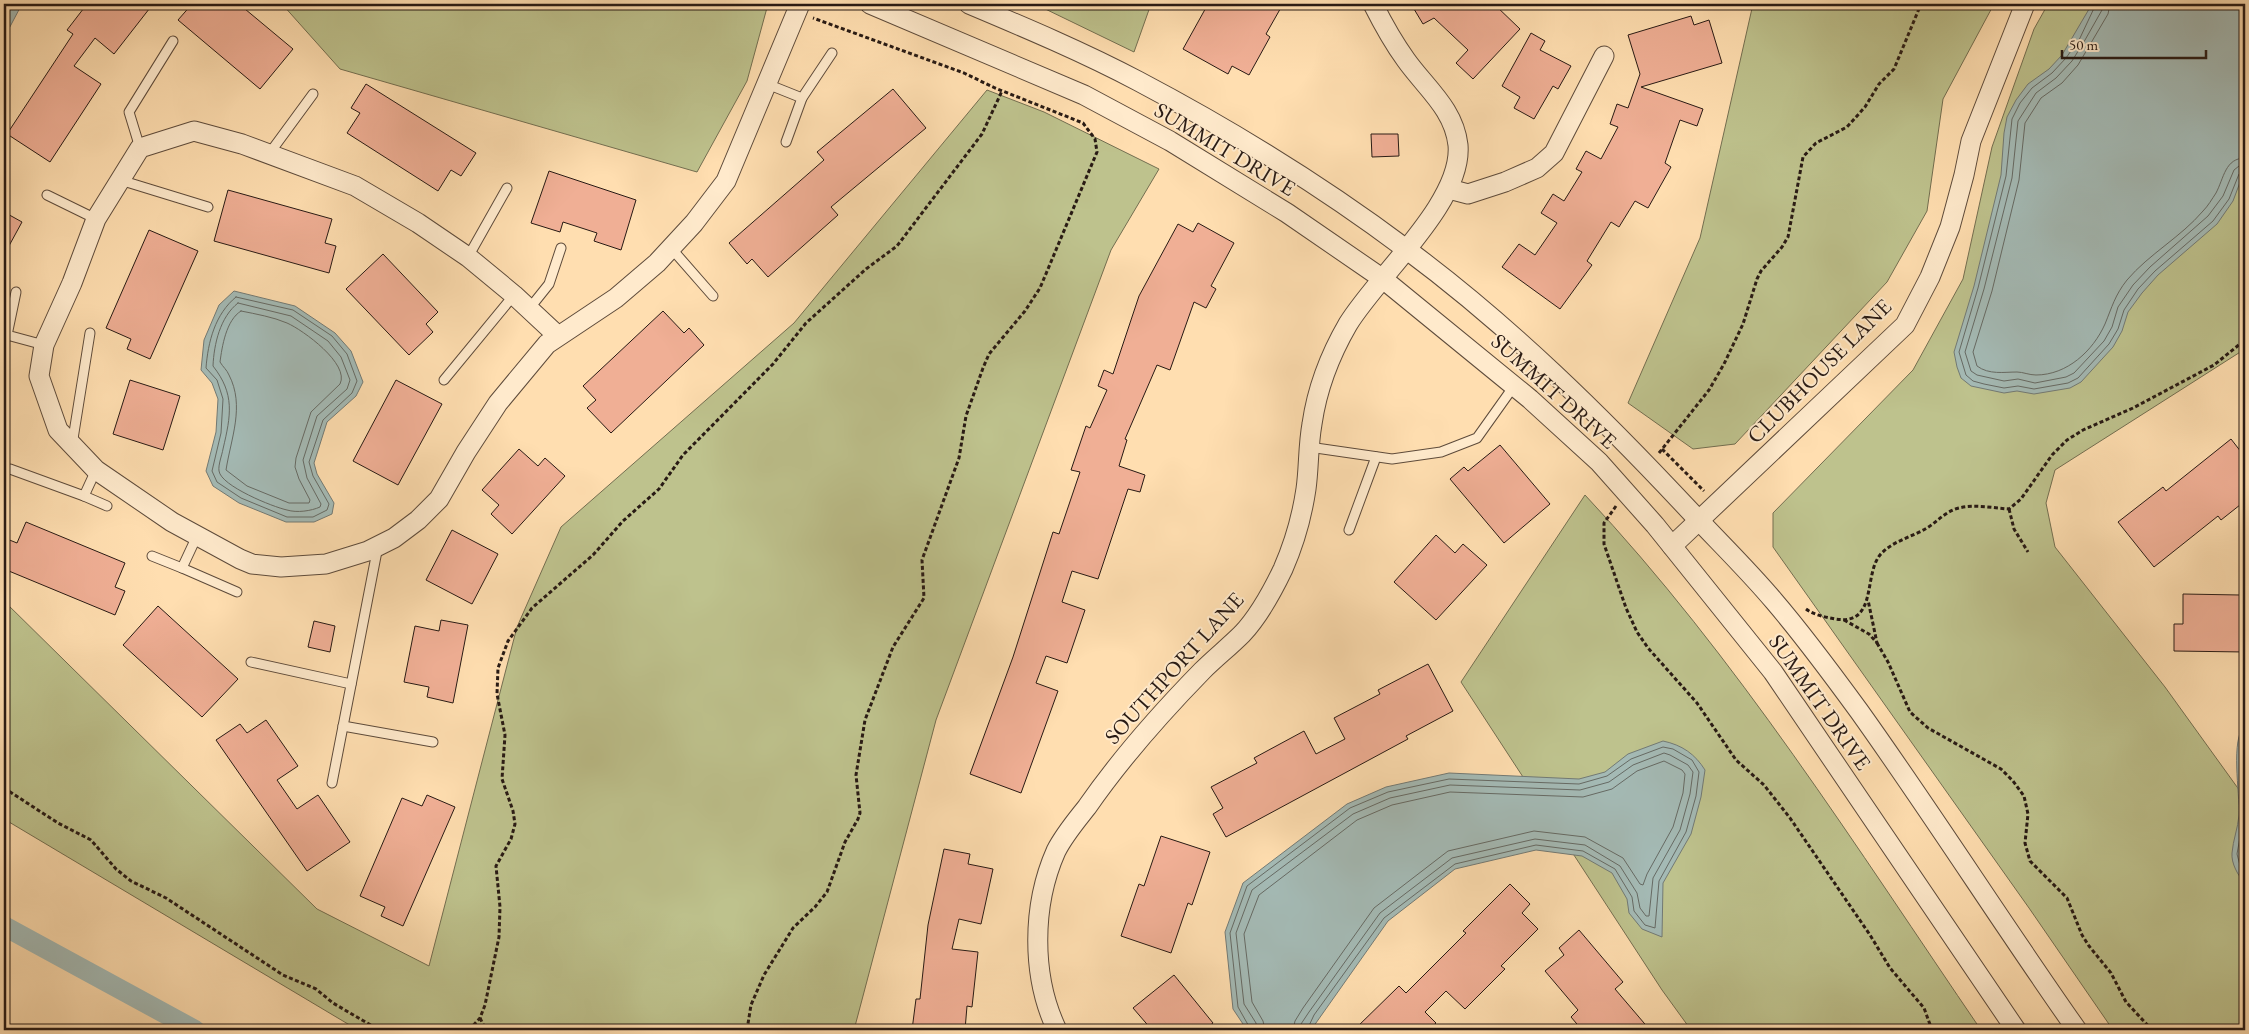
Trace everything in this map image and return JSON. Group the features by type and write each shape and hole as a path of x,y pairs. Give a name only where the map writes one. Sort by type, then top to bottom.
{"street":[{"name":"SUMMIT DRIVE","path":"870,4 1084,95 1178,146 1287,213 1383,279 1514,386 1599,462 1672,546 1773,672 2016,1030"},
{"name":"SUMMIT DRIVE","path":"969,4 1050,38 1128,76 1272,158 1406,249 1469,298 1571,388 1648,466 1775,601 1910,781 2026,958 2077,1030"},
{"name":"SOUTHPORT LANE","path":"1057,1030 1044,992 1038,944 1043,896 1056,850 1104,782 1131,749 1203,670 1242,634 1272,590 1284,566 1298,529 1306,490 1312,421 1322,382 1337,345 1365,299 1406,249 1449,189 1455,176 1458,147 1456,132 1446,107 1403,56 1389,35 1373,4"},
{"name":"CLUBHOUSE LANE","path":"1672,546 1905,324 1930,277 1950,227 1971,141 2025,4"},
{"path":"558,336 514,295 468,257 418,223 355,186 269,154 194,131 140,148 96,219 72,283 44,344 39,376 58,430 96,470 172,522 252,564 281,567 326,564 354,557 378,546 394,538 418,520 439,499 466,452 498,403 547,344 616,298 671,248 694,224 726,181 799,8"},
{"path":"1449,189 1468,194 1506,182 1537,168 1554,153 1604,56"}],"lane":[{"path":"140,148 129,112 173,42"},
{"path":"786,142 802,98 832,53"},
{"path":"767,84 802,98"},
{"path":"269,154 313,94"},
{"path":"120,180 208,207"},
{"path":"468,257 507,188"},
{"path":"47,195 96,219"},
{"path":"529,309 549,284 561,248"},
{"path":"671,248 713,296"},
{"path":"16,292 5,337 44,344"},
{"path":"444,380 514,295"},
{"path":"72,445 90,333"},
{"path":"1309,448 1392,459 1440,452 1477,438 1514,386"},
{"path":"1349,530 1376,457"},
{"path":"10,469 107,506"},
{"path":"84,496 96,470"},
{"path":"182,568 197,536"},
{"path":"332,783 378,546"},
{"path":"152,556 237,592"},
{"path":"251,662 351,684"},
{"path":"343,726 433,742"}],"path":[{"path":"1648,466 1709,390 1743,324 1757,279 1788,237 1803,157 1816,143 1848,127 1865,107 1879,84 1894,69 1921,4"},
{"path":"747,1030 751,1005 764,974 793,928 815,907 827,892 842,850 858,819 856,775 865,720 893,647 924,598 922,560 959,458 966,416 983,368 989,354 1025,311 1040,288 1096,158 1097,146 1095,139 1083,123 1002,91 964,73 799,8"},
{"path":"470,1030 480,1018 499,937 500,907 496,866 511,839 515,824 513,811 502,778 505,735 498,694 498,668 508,642 532,608 593,555 623,521 659,489 683,455 773,364 806,323 866,269 897,246 982,134 1002,91"},
{"path":"2152,1030 2126,1002 2112,973 2088,946 2068,898 2030,861 2025,843 2028,814 2024,796 2013,781 2001,769 1928,728 1910,712 1877,642 1868,600 1872,570 1887,548 1926,528 1945,514 1958,508 1974,506 2009,509 2020,499 2052,454 2067,440 2102,420 2134,408 2214,365 2245,340"},
{"path":"1662,450 1696,481 1716,505"},
{"path":"1627,492 1604,522 1604,544 1626,608 1637,632 1648,648 1697,703 1736,760 1764,785 1790,818 1870,935 1890,968 1924,1008 1932,1030"},
{"path":"2009,509 2014,529 2028,552"},
{"path":"1843,620 1857,614 1863,609 1868,600"},
{"path":"1804,607 1822,616 1843,620 1858,627 1877,642"},
{"path":"4,788 58,823 91,840 116,869 131,881 166,898 283,975 316,990 333,1003 378,1030"},
{"path":"480,1018 486,1030"}],"green space":[{"path":"282,4 768,4 747,81 697,172 340,69"},
{"path":"1035,4 1151,4 1134,52"},
{"path":"1753,4 1994,4 1943,99 1927,211 1887,282 1735,444 1693,449 1628,403 1700,238"},
{"path":"2048,4 2245,4 2245,349 2055,470 2046,503 2055,547 2165,687 2245,798 2245,1030 2113,1030 2029,908 1773,547 1773,513 1913,370 1963,279 1992,147 2034,29"},
{"path":"987,90 1044,112 1159,169 1111,250 936,720 854,1030 358,1030 4,819 4,601 317,909 429,966 517,627 561,527 794,323"},
{"path":"1585,495 1641,557 1744,687 1841,823 1981,1030 1691,1030 1662,990 1461,682"}],"water":[{"path":"4,4 22,4 4,38"},
{"path":"2092,4 2245,4 2245,169 2233,201 2217,224 2158,275 2142,293 2128,312 2122,331 2113,347 2081,382 2070,388 2034,394 2017,391 2004,393 1971,386 1961,378 1954,352 1974,286 2001,175 2007,117 2016,100 2028,84 2049,69 2062,55"},
{"path":"234,291 295,306 335,333 351,351 363,382 356,396 327,422 314,463 317,474 334,503 332,514 314,522 286,522 239,503 213,486 206,471 216,432 218,399 212,383 201,370 204,340 219,305"},
{"path":"2245,725 2245,883 2236,869 2232,857 2239,815 2238,742 2240,732"},
{"path":"1663,741 1687,751 1697,759 1705,770 1701,797 1691,834 1663,883 1662,937 1642,929 1629,913 1627,899 1612,873 1582,856 1536,850 1455,869 1388,921 1311,1030 1247,1030 1233,1009 1225,932 1243,883 1347,804 1386,787 1449,773 1579,779 1605,772 1628,754"}],"building":[{"path":"87,4 153,4 114,54 95,38 74,66 101,84 50,162 7,134 73,34 67,30"},
{"path":"192,4 239,4 293,49 260,89 178,20"},
{"path":"1208,4 1283,4 1266,34 1270,37 1249,75 1232,66 1228,74 1183,49"},
{"path":"1411,4 1494,4 1520,29 1473,79 1456,63 1468,50 1434,18 1423,24"},
{"path":"1691,16 1694,25 1709,20 1722,63 1641,87 1703,109 1697,126 1680,120 1665,163 1671,167 1648,208 1635,201 1619,227 1611,222 1587,261 1592,265 1560,309 1502,267 1519,244 1535,255 1557,223 1541,213 1553,194 1564,201 1582,172 1576,169 1586,151 1601,159 1618,127 1610,124 1617,104 1628,108 1640,74 1628,35"},
{"path":"1531,33 1545,41 1540,50 1571,66 1558,89 1553,86 1534,119 1514,108 1520,97 1502,86"},
{"path":"366,84 476,153 461,176 451,170 438,191 347,133 360,113 351,108"},
{"path":"893,89 926,128 831,207 838,215 768,277 752,259 747,264 729,243 824,160 817,152"},
{"path":"1371,134 1398,134 1399,156 1372,157"},
{"path":"549,171 636,200 621,250 594,241 597,233 563,222 560,232 531,223"},
{"path":"228,190 332,219 325,243 336,246 329,273 214,241"},
{"path":"4,212 22,222 4,255"},
{"path":"1198,223 1234,243 1211,286 1216,289 1206,308 1194,302 1170,370 1157,365 1125,439 1127,440 1119,466 1145,475 1140,492 1128,489 1098,579 1072,571 1062,602 1085,610 1067,663 1046,656 1036,683 1058,691 1021,793 970,774 1013,657 1053,532 1059,534 1080,472 1071,470 1086,426 1090,428 1107,390 1098,386 1104,370 1113,374 1139,296 1178,224 1193,232"},
{"path":"149,230 198,251 150,359 127,349 131,339 106,328"},
{"path":"383,254 438,312 426,324 433,332 409,355 346,289"},
{"path":"663,311 684,333 689,328 704,345 611,433 587,408 596,400 583,386"},
{"path":"130,380 180,396 163,450 113,434"},
{"path":"396,380 442,404 398,485 353,461"},
{"path":"2231,439 2245,457 2245,501 2221,520 2218,516 2154,567 2118,522 2163,487 2166,491"},
{"path":"1500,445 1550,504 1504,543 1450,479 1464,467 1468,471"},
{"path":"519,449 538,466 545,458 565,476 512,534 491,514 499,505 482,490"},
{"path":"26,522 125,563 115,587 125,591 115,615 4,569 4,548 7,539 17,543"},
{"path":"452,530 498,554 472,604 426,580"},
{"path":"1436,535 1455,553 1463,544 1487,565 1436,620 1394,582"},
{"path":"2183,594 2240,595 2240,618 2245,618 2245,652 2174,651 2174,624 2183,624"},
{"path":"158,606 238,679 202,717 123,645"},
{"path":"441,620 468,625 453,703 427,697 429,687 404,682 415,626 439,631"},
{"path":"314,621 335,626 330,652 308,647"},
{"path":"1428,664 1453,711 1406,736 1408,739 1226,837 1213,814 1223,808 1211,787 1257,763 1254,758 1304,731 1316,754 1345,739 1334,718 1380,694 1378,690"},
{"path":"266,720 298,766 277,780 297,809 318,795 350,842 307,871 216,740 240,724 247,733"},
{"path":"427,795 455,807 403,926 381,916 385,907 360,896 402,798 422,806"},
{"path":"1161,836 1210,852 1192,905 1188,903 1171,953 1121,936 1139,884 1144,886"},
{"path":"944,849 970,854 968,864 993,869 981,924 959,919 952,949 978,952 972,1007 967,1006 965,1030 912,1030 916,999 920,999 928,925"},
{"path":"1510,884 1530,904 1522,913 1538,929 1501,966 1505,969 1465,1009 1446,991 1425,1012 1436,1023 1428,1030 1354,1030 1399,986 1406,993 1466,933 1463,931"},
{"path":"1579,930 1623,982 1615,989 1650,1030 1582,1030 1571,1017 1578,1010 1545,971 1564,955 1559,948"},
{"path":"1174,975 1213,1023 1204,1030 1152,1030 1133,1008"}],"waterway":[{"path":"4,926 195,1030"}]}
